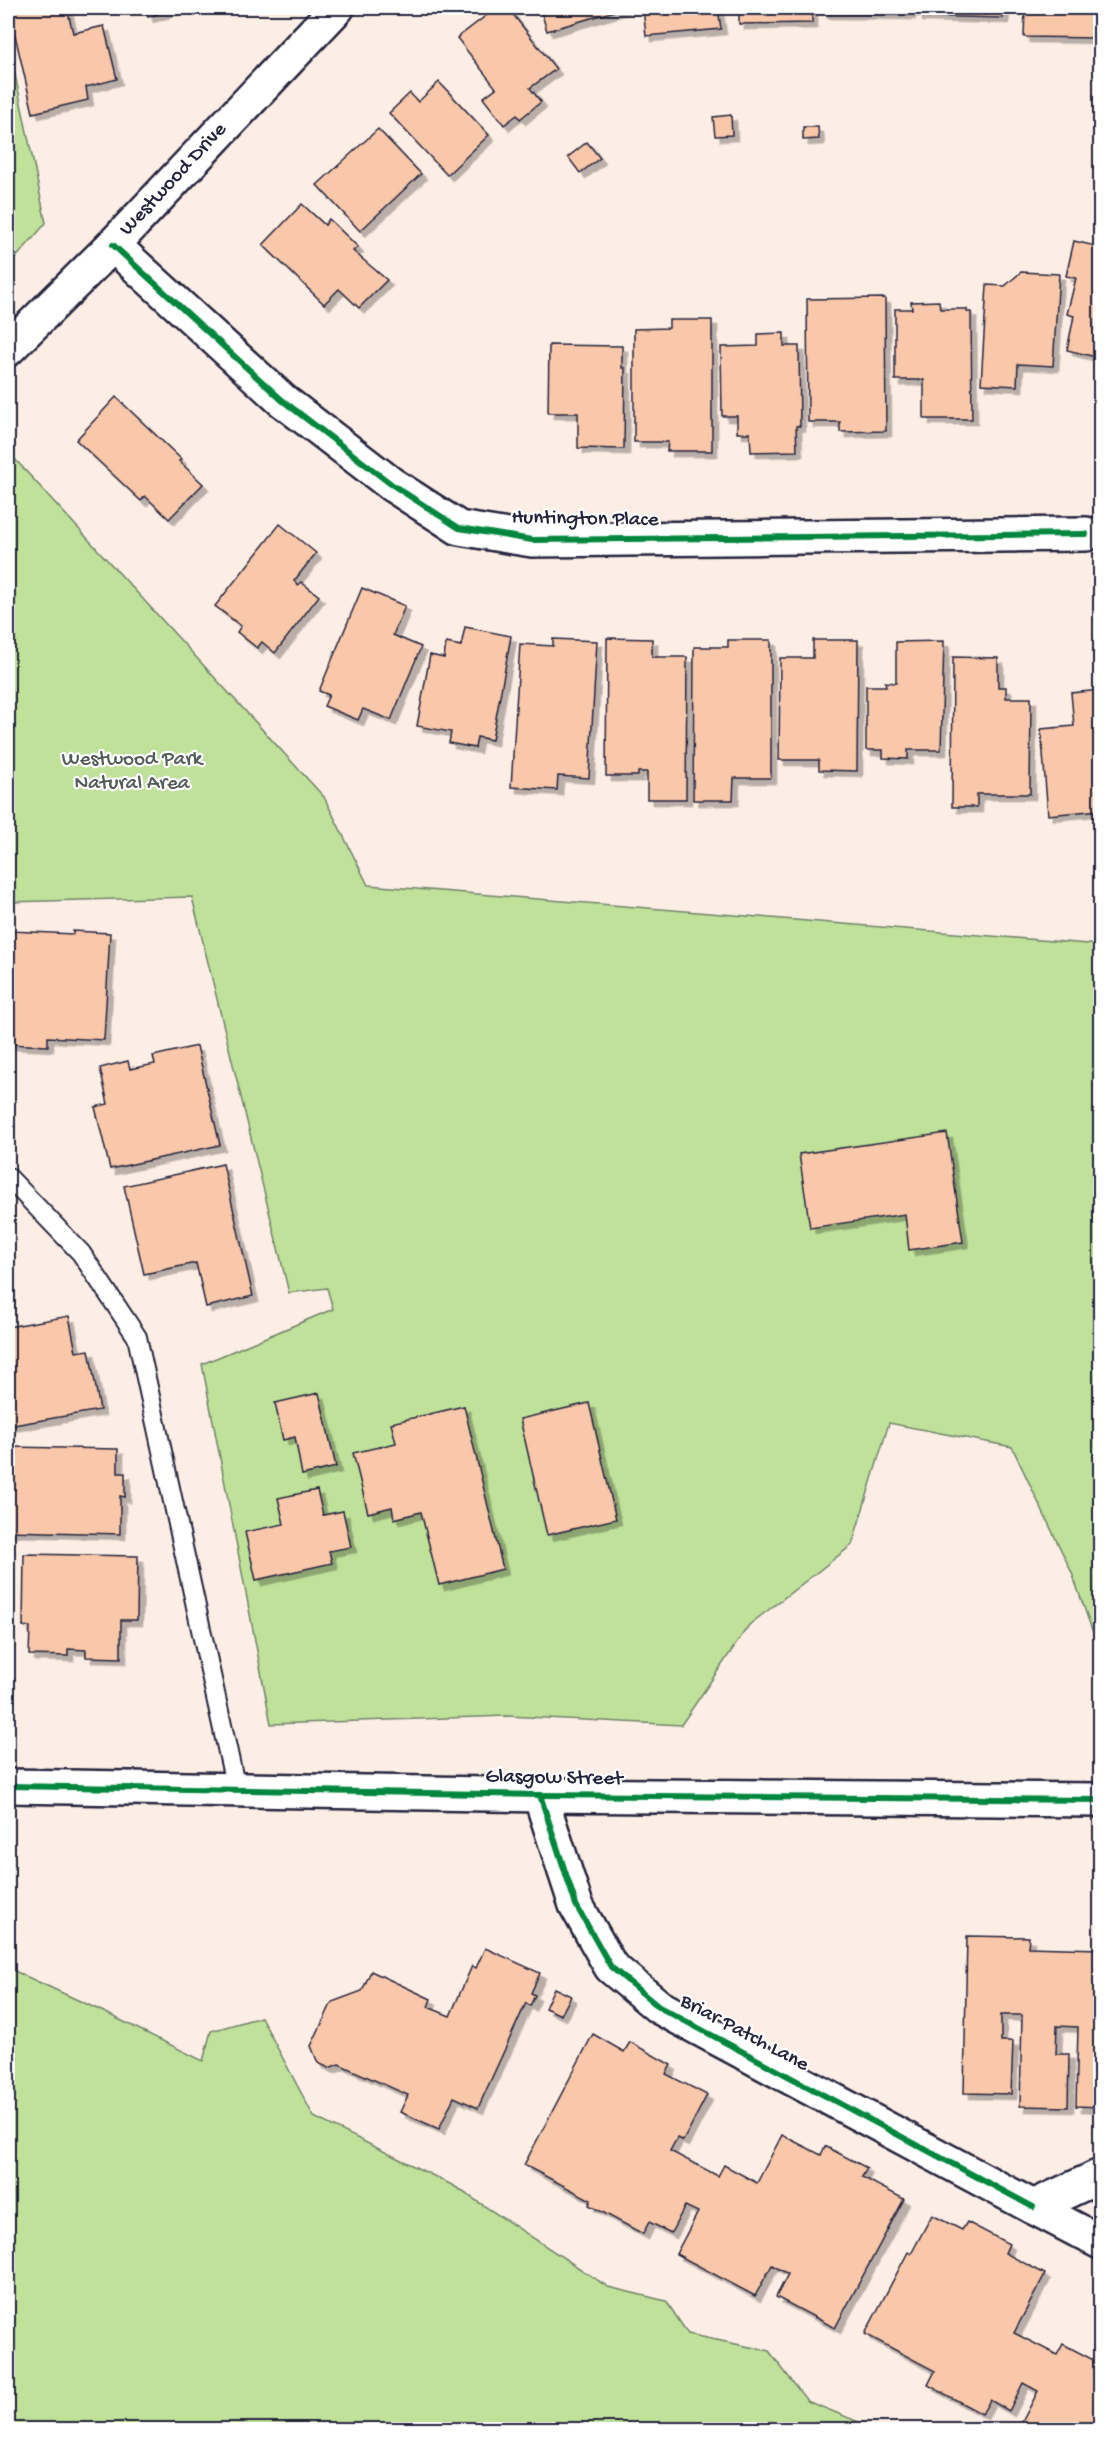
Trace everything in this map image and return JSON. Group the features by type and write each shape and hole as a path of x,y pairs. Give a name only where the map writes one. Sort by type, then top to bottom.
{"street":[{"name":"Westwood Drive","path":"8,349 113,245 337,8"},
{"name":"Huntington Place","path":"113,245 282,400 391,484 459,528 532,540 1086,534"},
{"name":"Glasgow Street","path":"8,1786 540,1795 1101,1800"},
{"name":"Briar Patch Lane","path":"540,1795 576,1905 611,1966 651,2000 669,2012 1101,2242"},
{"path":"1033,2207 1101,2176"}],"lane":[{"path":"8,1177 81,1253 137,1337 236,1789"}],"green space":[{"path":"8,41 46,223 8,267"},
{"name":"Westwood Park Natural Area","path":"13,457 324,797 368,885 1100,945 1100,1653 1072,1573 1012,1447 889,1423 852,1545 749,1625 681,1725 507,1716 271,1724 202,1364 333,1309 327,1288 289,1293 192,897 8,902 8,462"},
{"path":"8,1968 203,2061 211,2031 261,2017 314,2117 454,2186 608,2287 666,2301 688,2334 769,2351 807,2401 876,2429 8,2429"}],"building":[{"path":"67,8 73,33 104,26 117,79 86,87 88,100 33,113 9,9"},
{"path":"145,8 177,8 148,17"},
{"path":"496,8 508,8 556,69 530,88 541,102 520,119 517,115 504,125 483,98 496,88 457,38"},
{"path":"540,8 625,8 547,31"},
{"path":"643,8 718,8 721,29 646,36"},
{"path":"739,8 812,8 812,23 739,24"},
{"path":"823,8 910,8 910,14 822,13"},
{"path":"917,8 1004,8 1003,18 917,16"},
{"path":"1025,8 1100,8 1100,38 1024,37"},
{"path":"439,82 489,135 447,175 389,113 410,93 418,102"},
{"path":"731,115 732,135 715,136 713,117"},
{"path":"803,127 818,127 819,139 803,140"},
{"path":"378,129 421,174 360,231 317,185"},
{"path":"587,142 600,158 580,173 568,157"},
{"path":"302,204 325,225 329,219 358,247 353,251 387,280 359,308 339,289 324,304 263,245"},
{"path":"1074,241 1100,247 1100,358 1067,350 1074,316 1067,314 1076,278 1066,276"},
{"path":"1021,272 1059,274 1053,366 1018,364 1017,386 981,384 987,285 1005,286"},
{"path":"885,298 886,431 840,432 840,422 808,422 807,299"},
{"path":"939,301 940,309 967,309 967,312 971,312 972,419 924,419 924,380 895,380 895,309 912,309 911,302"},
{"path":"669,320 712,320 712,451 667,451 668,442 634,442 634,329 669,328"},
{"path":"784,333 784,346 799,346 800,426 796,426 797,451 751,452 750,433 737,433 737,416 722,416 721,347 758,346 758,334"},
{"path":"549,345 622,346 622,368 625,368 624,449 578,448 578,413 548,413"},
{"path":"116,397 181,459 179,461 203,484 169,519 145,496 141,501 76,440"},
{"path":"280,524 316,553 294,581 298,585 301,582 319,596 275,653 262,642 257,648 237,632 241,626 215,606"},
{"path":"362,588 405,606 393,635 421,647 391,720 363,709 358,720 324,706 329,695 319,691"},
{"path":"465,627 511,636 492,740 477,737 475,748 449,743 451,732 417,726 430,655 444,658 446,643 461,646"},
{"path":"607,638 652,639 652,657 687,657 686,799 647,799 647,772 638,772 638,776 606,776"},
{"path":"553,639 597,641 589,778 558,776 557,790 511,787 520,644 553,646"},
{"path":"728,640 771,640 771,778 734,778 733,800 693,800 694,647 728,647"},
{"path":"813,640 858,640 857,771 819,770 819,760 779,760 780,658 813,658"},
{"path":"944,641 941,750 908,750 908,759 883,758 883,750 866,750 866,686 886,686 885,682 896,683 896,642"},
{"path":"953,657 998,658 998,687 1006,687 1006,698 1031,698 1030,794 977,794 977,807 952,807"},
{"path":"1100,690 1100,810 1048,815 1041,729 1074,726 1071,693"},
{"path":"10,931 110,933 104,1040 48,1037 48,1046 8,1044"},
{"path":"197,1046 220,1145 110,1169 95,1107 108,1104 100,1068 128,1061 130,1069 155,1064 153,1056"},
{"path":"947,1133 963,1242 909,1250 905,1214 810,1228 799,1154"},
{"path":"223,1164 253,1296 206,1307 196,1263 144,1274 124,1186"},
{"path":"69,1316 76,1352 89,1350 100,1410 8,1426 8,1327"},
{"path":"319,1393 336,1467 302,1475 295,1437 283,1440 275,1403"},
{"path":"589,1403 616,1519 547,1535 520,1419"},
{"path":"464,1406 503,1569 439,1585 421,1512 394,1519 392,1507 368,1513 353,1453 396,1443 391,1423"},
{"path":"8,1447 118,1449 118,1473 125,1473 125,1497 120,1496 120,1534 8,1531"},
{"path":"317,1490 323,1515 343,1511 351,1547 329,1551 332,1563 256,1580 245,1532 284,1524 278,1498"},
{"path":"24,1554 138,1556 137,1620 121,1620 121,1658 86,1657 86,1650 68,1649 68,1656 29,1655 30,1627 23,1627"},
{"path":"967,1936 1029,1937 1028,1947 1100,1949 1100,2107 1076,2106 1078,2027 1057,2026 1056,2054 1069,2054 1068,2107 1020,2106 1022,2015 1001,2015 1001,2041 1013,2041 1011,2094 964,2093"},
{"path":"485,1948 540,1973 531,1993 535,1995 530,2006 526,2003 478,2108 454,2097 439,2129 400,2112 408,2095 339,2064 329,2068 318,2063 311,2046 332,2002 362,1991 371,1971 431,1999 428,2007 450,2016 472,1966 476,1968"},
{"path":"554,1988 571,1996 561,2015 545,2008"},
{"path":"593,2034 624,2052 630,2042 671,2065 666,2074 707,2095 683,2141 677,2138 670,2151 718,2176 724,2165 757,2183 782,2135 821,2155 825,2146 867,2168 862,2177 904,2199 835,2328 776,2297 788,2274 772,2265 755,2296 676,2254 698,2212 685,2206 671,2233 649,2222 643,2234 589,2205 591,2200 524,2165"},
{"path":"932,2215 962,2230 967,2222 1009,2244 1005,2253 1045,2274 1014,2333 1057,2355 1063,2344 1097,2362 1100,2355 1100,2430 1018,2430 1038,2391 1023,2383 1009,2411 990,2400 982,2414 928,2385 935,2371 865,2334 908,2252 911,2254"}],"cycle path":[{"path":"113,245 282,400 391,484 459,528 532,540 1086,534"},
{"path":"8,1786 540,1795 1100,1800"},
{"path":"540,1795 576,1905 611,1967 659,2007 1033,2207"}]}
